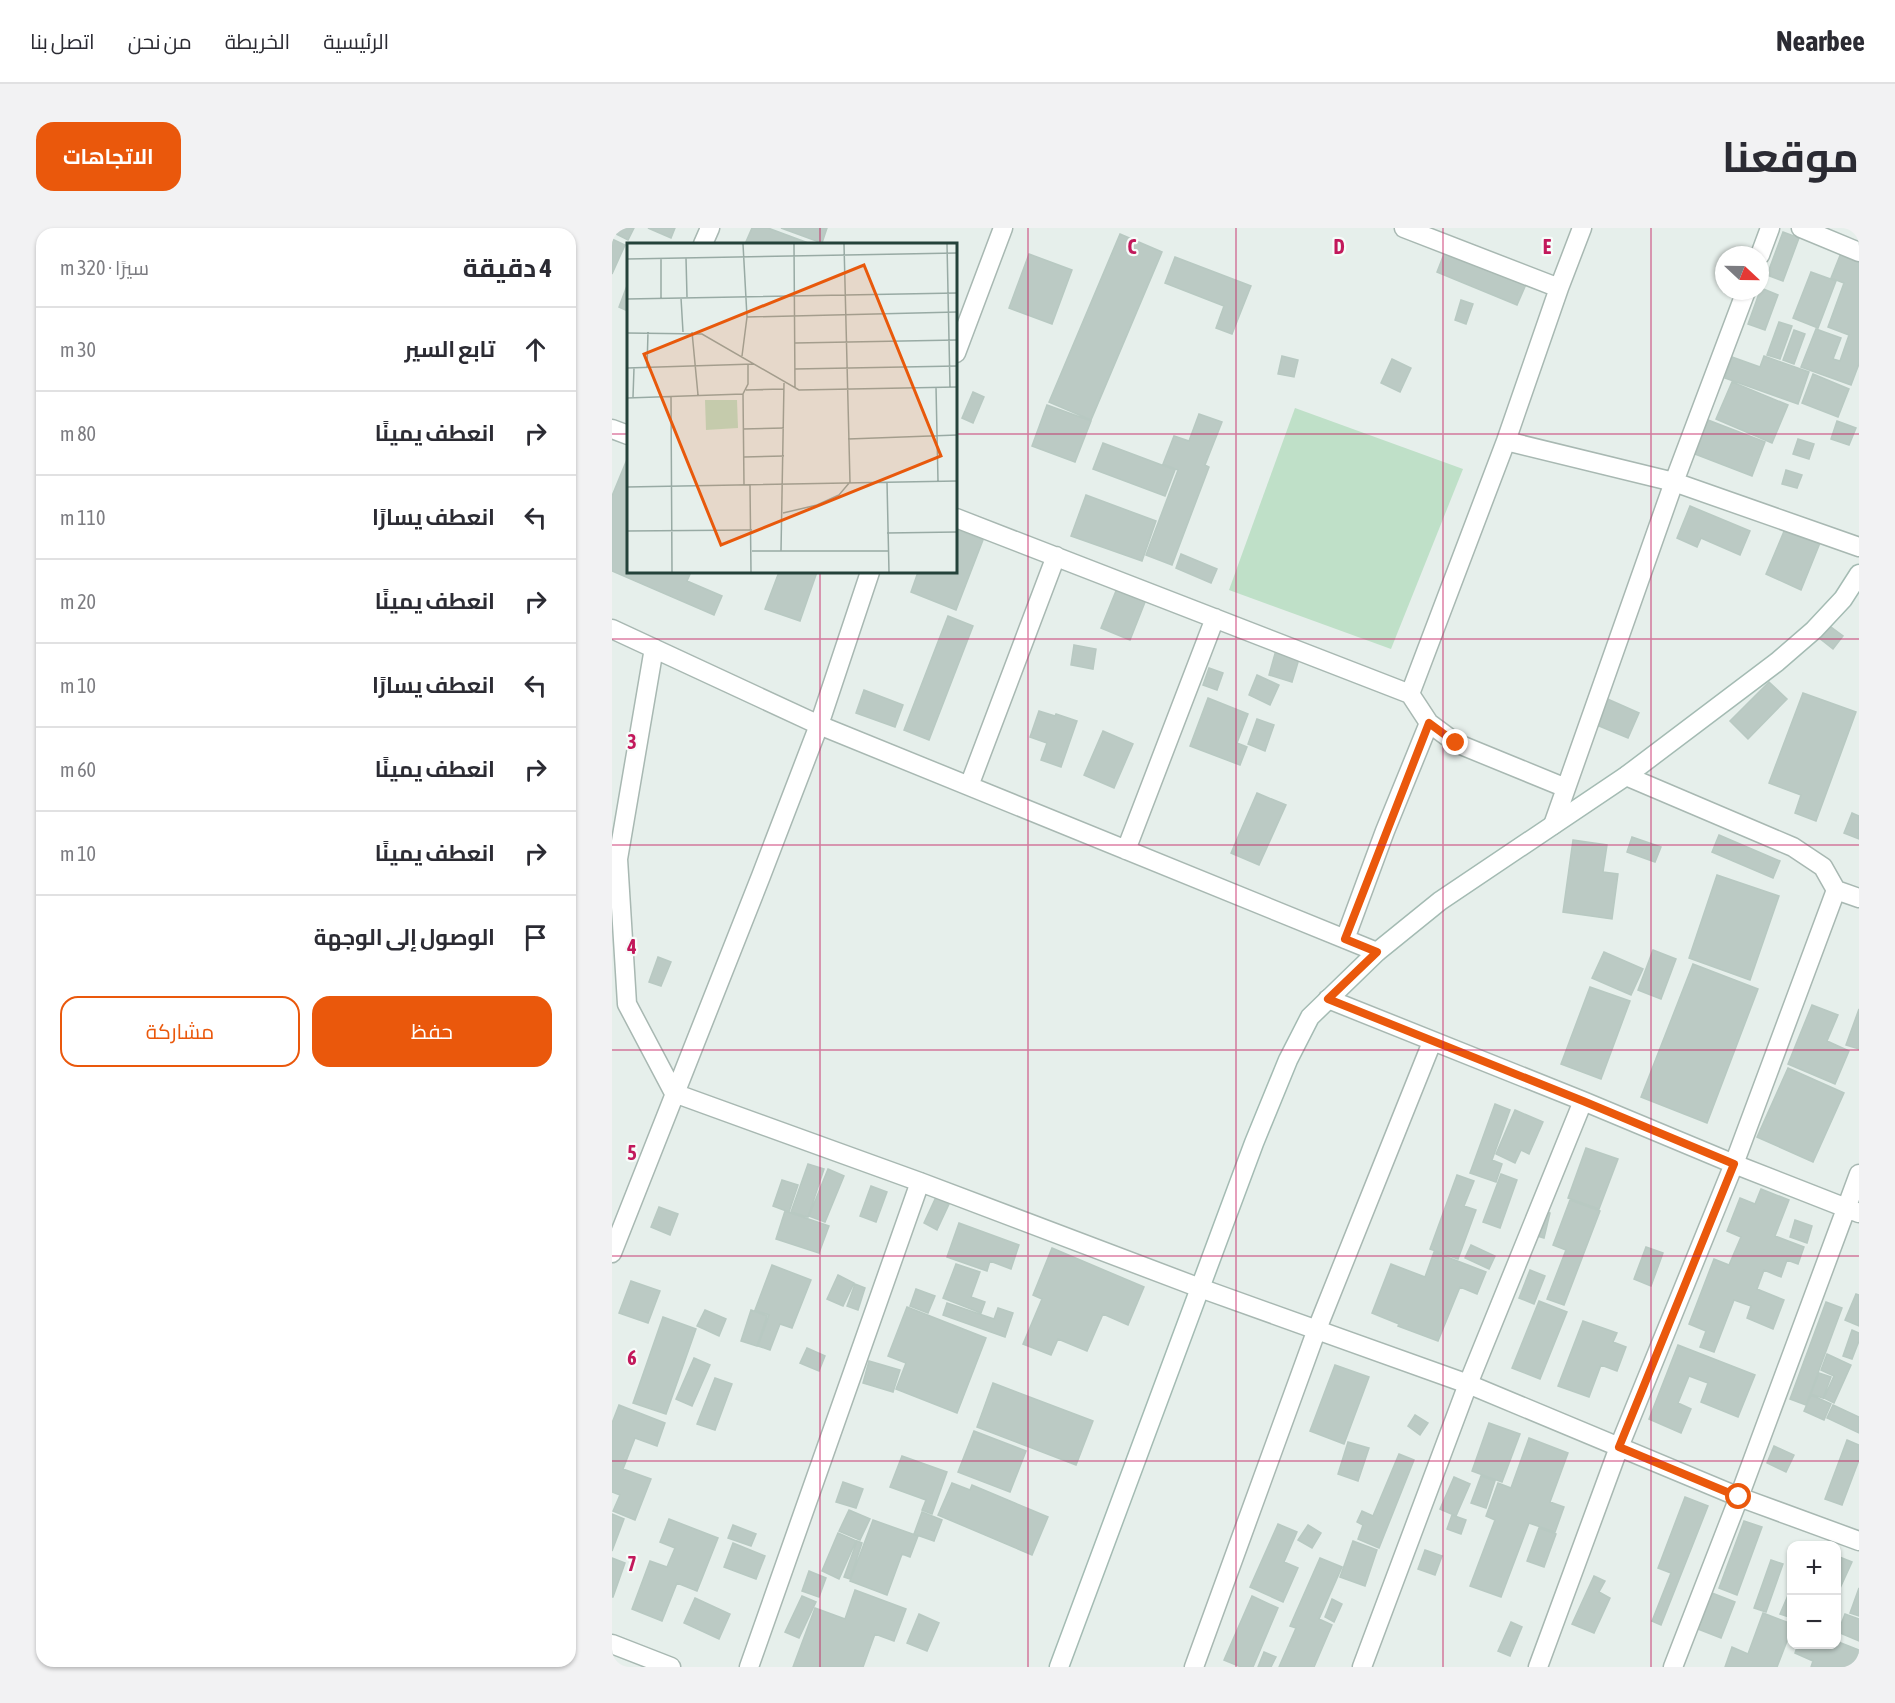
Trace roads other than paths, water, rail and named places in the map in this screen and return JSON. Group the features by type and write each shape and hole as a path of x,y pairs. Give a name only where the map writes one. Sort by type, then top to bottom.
{"street":[{"path":"703,243 710,228"},
{"path":"957,350 1003,228"},
{"path":"1404,228 1559,288"},
{"path":"1410,694 1506,441 1582,228"},
{"path":"1763,246 1770,228"},
{"path":"1802,228 1859,252"},
{"path":"1553,825 1674,482 1743,300"},
{"path":"612,429 627,435"},
{"path":"1506,441 1674,482 1859,547"},
{"path":"957,518 1410,694 1429,723 1456,743 1566,788"},
{"path":"969,786 1056,556"},
{"path":"612,1253 819,725 870,573"},
{"path":"1059,1667 1254,1143 1288,1060 1310,1017 1377,952 1440,901 1626,776 1785,656 1843,599 1859,574"},
{"path":"1126,850 1215,618"},
{"path":"612,629 819,725 1377,952"},
{"path":"654,648 618,859 627,1004 674,1093 920,1182 1200,1288 1468,1384 1739,1497 1859,1541"},
{"path":"1345,939 1429,723"},
{"path":"1626,776 1793,847 1823,867 1836,890 1859,898"},
{"path":"1538,1667 1619,1447 1734,1164 1836,890"},
{"path":"1328,999 1853,1211"},
{"path":"1194,1667 1317,1329 1432,1042"},
{"path":"1362,1667 1468,1384 1583,1101"},
{"path":"1673,1667 1853,1211 1859,1174"},
{"path":"748,1667 920,1182"},
{"path":"612,1644 671,1667"}]}
